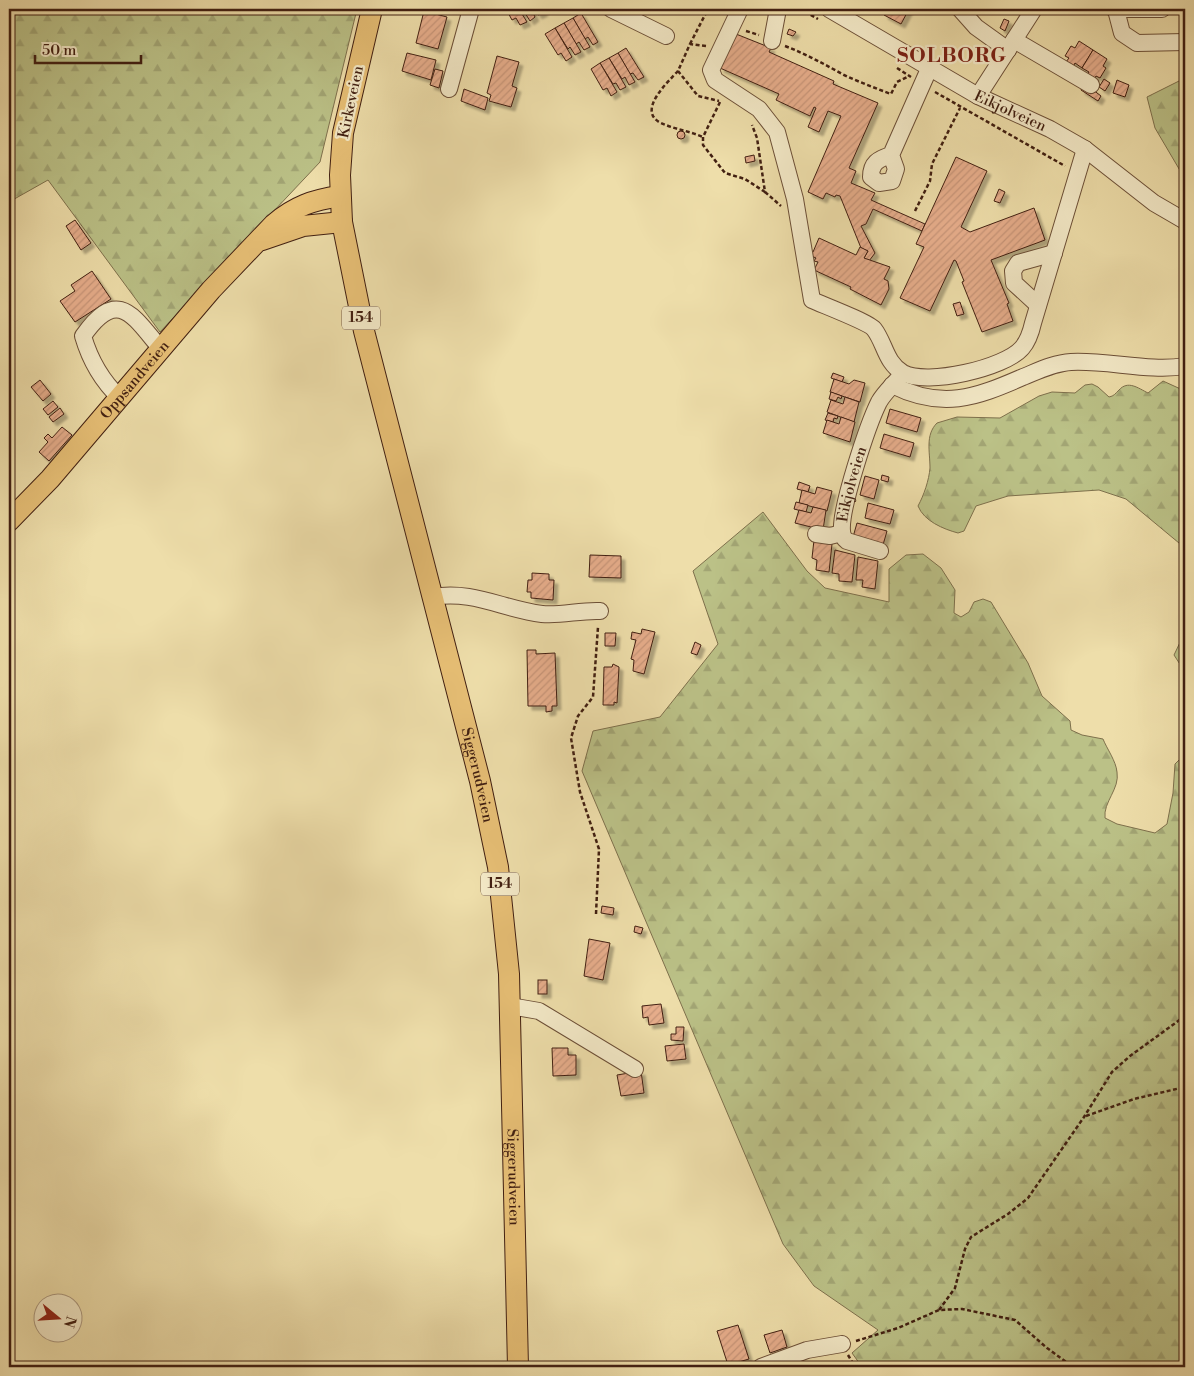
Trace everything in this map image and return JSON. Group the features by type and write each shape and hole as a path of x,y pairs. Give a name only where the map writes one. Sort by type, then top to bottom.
{"main road":[{"name":"Kirkeveien","path":"340,196 341,151 347,114 372,9"},
{"name":"Siggerudveien","path":"340,196 342,222 364,331 493,841 505,918 510,1006 518,1367"},
{"name":"Oppsandveien","path":"9,521 50,479 225,275 274,224 295,208 317,200 340,196"},
{"name":"Oppsandveien","path":"260,240 303,226 342,222"}],"street":[{"path":"449,89 471,9"},
{"path":"610,9 666,36"},
{"path":"740,9 711,70 715,80 759,109 776,132 795,199 812,300 874,328 893,364 905,374 925,378 943,377 1008,358 1026,342 1085,149"},
{"path":"772,40 778,9"},
{"name":"Eikjolveien","path":"829,9 978,96 1050,129 1085,149 1154,203 1185,221"},
{"path":"960,9 976,26 1091,85"},
{"path":"978,96 1034,9"},
{"path":"1162,9 1115,9 1122,33 1137,43 1185,42"},
{"path":"891,155 929,69"},
{"path":"1038,304 1014,283 1013,271 1018,263 1054,253"},
{"path":"120,398 106,386 88,353 83,336 89,327 108,312 117,309 127,311 161,349"},
{"path":"892,385 926,398 950,400 980,394 1040,370 1069,362 1185,366"},
{"name":"Eikjolveien","path":"880,551 846,541 842,533 846,506 861,450 880,400 892,385 905,374"},
{"name":"Eikjolveien","path":"816,534 830,536 842,533"},
{"path":"432,597 467,596 540,614 584,610 600,611"},
{"path":"510,1006 539,1011 636,1069"},
{"path":"761,1367 807,1350 842,1344"}],"path":[{"path":"703,137 661,122 654,118 652,111 658,91 678,71 708,9"},
{"path":"731,27 772,40 807,57 817,58 843,74 891,94 897,82 909,76"},
{"path":"690,44 720,48"},
{"path":"678,71 698,96 720,101 703,137 703,145 725,173 745,179 765,192 757,138 748,118"},
{"path":"915,211 930,181 932,164 960,108 1060,162 1076,175"},
{"path":"596,914 599,849 580,792 571,738 578,716 593,694 600,611"},
{"path":"939,1310 955,1288 965,1249 971,1237 1008,1214 1028,1198 1084,1117 1108,1078 1119,1066 1185,1016"},
{"path":"1084,1117 1134,1099 1185,1086"},
{"path":"842,1344 873,1337 939,1310 962,1309 1015,1320 1047,1348 1073,1367"}],"green space":[{"path":"9,9 357,9 320,162 160,332 48,180 9,202"},
{"path":"1185,78 1185,179 1155,128 1147,97"},
{"path":"1163,381 1185,391 1185,548 1126,499 1099,490 1008,496 976,506 964,531 958,533 940,527 929,520 918,506 929,477 930,438 933,428 937,423 957,417 1000,418 1039,396 1052,392 1075,393 1085,385 1092,384 1098,387 1109,397 1122,387 1129,385 1148,393"},
{"path":"763,512 807,571 825,588 889,602 889,569 906,555 923,554 941,568 955,590 954,613 961,617 969,612 974,602 983,599 991,602 1028,663 1042,696 1070,721 1071,730 1082,735 1103,739 1117,772 1116,784 1106,806 1105,818 1117,824 1155,833 1167,824 1173,793 1175,764 1185,754 1185,1367 862,1367 852,1353 878,1330 814,1286 783,1244 582,771 593,731 660,717 718,644 693,571"},
{"path":"1185,632 1185,672 1174,655"}],"building":[{"path":"506,9 519,9 527,22 520,25 516,18 512,20"},
{"path":"519,9 531,9 535,17 530,21 525,13 522,14"},
{"path":"534,9 542,9 544,12 538,15"},
{"path":"887,9 909,9 901,24 884,15"},
{"path":"424,11 447,17 438,49 416,43"},
{"path":"581,13 598,42 593,45 588,37 585,39 573,18"},
{"path":"573,18 590,47 584,50 579,42 576,44 564,23"},
{"path":"1004,19 1009,21 1005,31 1000,28"},
{"path":"564,23 581,52 575,55 570,47 568,49 555,28"},
{"path":"555,28 572,57 566,61 561,53 558,55 545,34"},
{"path":"789,29 796,32 793,36 787,34"},
{"path":"736,34 771,48 769,52 834,81 833,84 878,103 849,168 856,171 851,183 875,193 871,200 925,224 922,231 873,209 866,224 861,226 875,253 869,261 864,258 868,251 861,248 840,196 836,195 835,197 826,193 823,199 808,192 841,116 828,111 819,132 808,127 816,108 814,107 810,116 776,100 779,94 720,68"},
{"path":"1079,41 1093,50 1082,68 1075,63 1073,67 1066,62 1069,58 1065,56 1071,46 1075,48"},
{"path":"626,48 644,77 638,80 633,73 630,74 618,53"},
{"path":"1093,50 1107,59 1103,66 1106,68 1100,78 1096,76 1094,80 1087,75 1089,72 1082,68"},
{"path":"407,53 436,60 431,80 402,71"},
{"path":"618,53 635,82 629,85 625,77 622,79 609,58"},
{"path":"497,56 519,62 512,86 517,88 511,107 489,101 491,95 487,93"},
{"path":"609,58 626,87 620,90 616,83 613,84 600,63"},
{"path":"600,63 617,92 611,96 607,88 603,90 591,69"},
{"path":"435,69 443,71 439,88 430,85"},
{"path":"1104,79 1110,83 1105,91 1099,87"},
{"path":"1117,80 1129,85 1125,97 1113,93"},
{"path":"1084,83 1101,96 1098,101 1081,90"},
{"path":"464,89 488,98 485,110 461,101"},
{"path":"681,131 685,135 681,139 677,135"},
{"path":"754,155 755,161 746,163 745,157"},
{"path":"956,157 987,171 961,227 970,232 1034,208 1045,240 991,260 1009,303 1007,304 1013,321 982,332 962,282 964,281 954,260 930,311 900,298 924,247 916,244"},
{"path":"999,189 1005,192 1000,203 994,201"},
{"path":"75,220 91,243 81,250 66,226"},
{"path":"819,238 856,255 860,247 868,251 864,258 890,267 884,279 888,281 889,289 881,305 850,289 851,287 814,270 818,262 814,261 816,258 809,255 811,251 813,252"},
{"path":"92,271 111,299 75,322 60,301 75,291 71,285"},
{"path":"960,302 964,314 957,316 953,304"},
{"path":"833,373 844,377 842,382 831,378"},
{"path":"834,379 849,384 854,380 865,383 860,402 830,392"},
{"path":"40,380 51,394 43,401 31,387"},
{"path":"831,392 842,396 841,399 838,397 836,401 829,399"},
{"path":"845,397 859,402 854,422 827,412 831,400 843,404"},
{"path":"53,401 58,407 48,415 43,409"},
{"path":"60,408 64,414 53,422 49,417"},
{"path":"890,409 921,418 917,432 886,423"},
{"path":"828,413 838,416 837,419 834,418 833,422 825,420"},
{"path":"841,417 855,422 850,442 823,433 827,420 839,424"},
{"path":"62,427 72,435 49,461 39,452 48,442 44,438 48,434 52,438"},
{"path":"884,434 914,443 910,457 880,448"},
{"path":"882,475 889,477 888,482 881,480"},
{"path":"865,476 879,480 874,499 860,495"},
{"path":"799,482 810,486 808,492 797,489"},
{"path":"817,487 832,491 827,511 799,503 802,490 815,494"},
{"path":"796,502 808,505 806,512 794,509"},
{"path":"868,503 894,510 890,524 865,518"},
{"path":"813,507 826,510 823,530 795,523 799,510 811,513"},
{"path":"857,523 887,531 883,545 853,537"},
{"path":"814,540 832,544 829,572 816,570 817,560 812,558"},
{"path":"835,550 855,555 852,582 839,581 839,574 832,573"},
{"path":"590,555 621,556 621,578 589,577"},
{"path":"858,557 878,561 875,589 862,587 863,580 856,580"},
{"path":"532,573 549,574 549,580 554,580 553,600 531,598 531,592 527,592 528,580 532,580"},
{"path":"642,629 655,632 644,674 633,671 634,660 631,659 636,640 631,639 632,632 641,634"},
{"path":"605,633 616,633 615,646 605,646"},
{"path":"695,642 701,645 697,655 691,653"},
{"path":"527,650 536,650 536,654 555,653 557,706 552,706 552,711 546,712 546,706 528,706"},
{"path":"613,664 619,667 617,703 614,702 614,705 603,705 604,667 612,667"},
{"path":"602,906 614,908 613,915 601,913"},
{"path":"635,926 643,928 641,934 634,932"},
{"path":"589,939 610,943 603,980 584,976"},
{"path":"538,980 547,980 547,994 538,994"},
{"path":"661,1004 664,1023 649,1025 648,1017 643,1018 642,1006"},
{"path":"676,1027 684,1027 683,1041 671,1040 671,1034 676,1034"},
{"path":"684,1044 686,1059 667,1061 665,1046"},
{"path":"552,1048 568,1048 568,1055 576,1055 576,1075 553,1076"},
{"path":"641,1071 644,1093 621,1096 617,1075"},
{"path":"738,1325 749,1359 728,1365 717,1331"},
{"path":"782,1330 787,1347 770,1353 764,1335"}],"district":[{"name":"SOLBORG","path":"952,56"}]}
